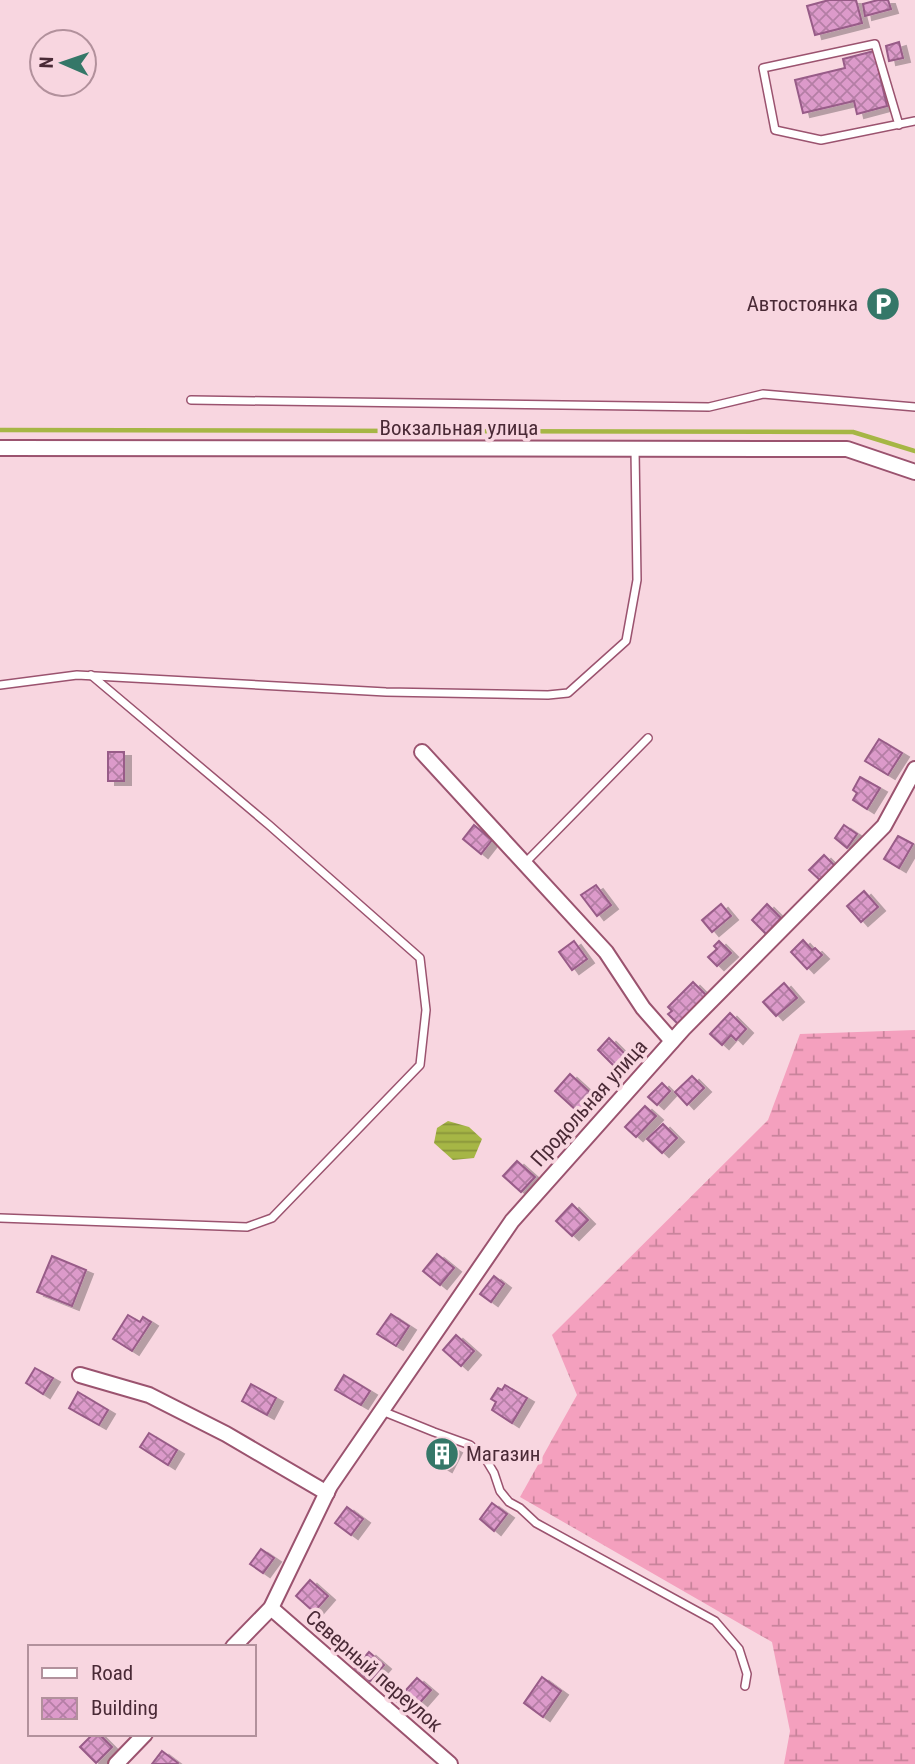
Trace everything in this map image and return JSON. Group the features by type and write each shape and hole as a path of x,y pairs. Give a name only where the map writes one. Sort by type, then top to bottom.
{"street":[{"name":"Вокзальная улица","path":"0,448 847,449 915,472"},
{"path":"422,752 606,952 643,1008 672,1041"},
{"name":"Продольная улица","path":"235,1645 271,1608 327,1493 512,1221 672,1041 884,826 915,769"},
{"path":"80,1375 149,1395 226,1434 327,1493"},
{"name":"Северный переулок","path":"271,1608 450,1764"},
{"path":"116,1764 143,1736"}],"lane":[{"path":"899,125 875,44 763,68 775,130 821,140 899,125 915,121"},
{"path":"191,400 709,407 763,394 915,407"},
{"path":"0,685 44,678 91,675 386,692 548,695 568,693 626,641 637,580 635,450"},
{"path":"0,1218 247,1227 272,1218 420,1065 426,1010 420,958 269,825 91,675"},
{"path":"525,864 648,738"},
{"path":"382,1411 470,1445 485,1458 494,1472 500,1491 509,1502 536,1522 715,1622 738,1649 747,1675 745,1686"}],"green space":[{"path":"915,1030 915,1764 784,1764 790,1731 772,1642 520,1497 577,1395 552,1335 768,1120 800,1034"}],"shaded area":[{"path":"448,1121 469,1127 482,1139 474,1158 453,1160 434,1143 437,1128"}],"building":[{"path":"829,0 856,0 862,23 815,35 807,6"},
{"path":"888,0 891,9 865,16 863,4"},
{"path":"899,42 903,58 889,61 886,46"},
{"path":"874,51 887,106 857,114 854,101 803,113 795,80 845,68 843,59"},
{"path":"879,739 902,753 888,775 865,761"},
{"path":"108,752 124,752 124,781 108,781"},
{"path":"860,777 880,788 867,809 853,800 857,793 853,790"},
{"path":"474,825 492,840 481,854 463,839"},
{"path":"844,825 857,834 847,848 835,838"},
{"path":"898,836 913,844 899,868 884,859"},
{"path":"824,855 835,866 821,881 809,870"},
{"path":"596,885 611,905 597,916 581,895"},
{"path":"864,891 878,907 861,922 847,906"},
{"path":"721,904 731,916 712,932 702,920"},
{"path":"767,904 781,918 766,934 752,920"},
{"path":"803,940 812,950 815,948 822,955 807,969 791,952"},
{"path":"574,941 587,959 572,970 559,952"},
{"path":"719,941 731,953 717,966 708,957 717,949 714,946"},
{"path":"693,982 706,995 678,1024 668,1014 672,1011 668,1007"},
{"path":"784,983 797,998 776,1016 763,1002"},
{"path":"730,1013 746,1029 736,1040 731,1035 722,1045 710,1034"},
{"path":"609,1038 627,1056 616,1068 598,1050"},
{"path":"570,1074 593,1095 578,1112 555,1091"},
{"path":"692,1076 704,1088 687,1105 675,1092"},
{"path":"662,1083 670,1091 657,1105 648,1097"},
{"path":"645,1106 656,1116 636,1137 625,1127"},
{"path":"663,1124 677,1138 662,1153 647,1139"},
{"path":"517,1161 535,1177 521,1192 503,1176"},
{"path":"572,1204 588,1220 572,1236 556,1221"},
{"path":"437,1254 454,1268 440,1285 423,1271"},
{"path":"52,1256 86,1270 72,1306 37,1292"},
{"path":"494,1276 504,1284 491,1302 480,1294"},
{"path":"391,1314 409,1326 396,1346 377,1334"},
{"path":"128,1315 140,1322 143,1317 151,1322 132,1351 113,1339"},
{"path":"456,1335 474,1351 461,1366 443,1350"},
{"path":"35,1368 53,1378 43,1394 26,1383"},
{"path":"344,1375 370,1391 361,1405 335,1390"},
{"path":"251,1384 276,1398 267,1415 242,1401"},
{"path":"505,1385 527,1398 512,1423 492,1410 496,1402 491,1399 498,1388 502,1390"},
{"path":"78,1392 108,1410 99,1425 69,1408"},
{"path":"149,1433 177,1450 168,1465 140,1447"},
{"name":"Магазин","path":"438,1440 455,1449 445,1468 428,1458"},
{"path":"492,1503 507,1514 494,1531 480,1519"},
{"path":"347,1507 363,1519 351,1535 335,1523"},
{"path":"261,1549 274,1558 263,1573 250,1564"},
{"path":"310,1580 328,1596 314,1612 296,1596"},
{"path":"369,1652 384,1665 370,1681 355,1668"},
{"path":"542,1677 561,1691 543,1717 524,1703"},
{"path":"417,1678 431,1690 410,1714 396,1701"},
{"path":"91,1736 101,1736 112,1747 96,1763 80,1747"},
{"path":"162,1751 178,1763 152,1764"}],"waterway":[{"path":"0,430 853,432 915,451"}],"place":[{"name":"Автостоянка","path":"883,304"},
{"name":"Магазин","path":"442,1454"}]}
